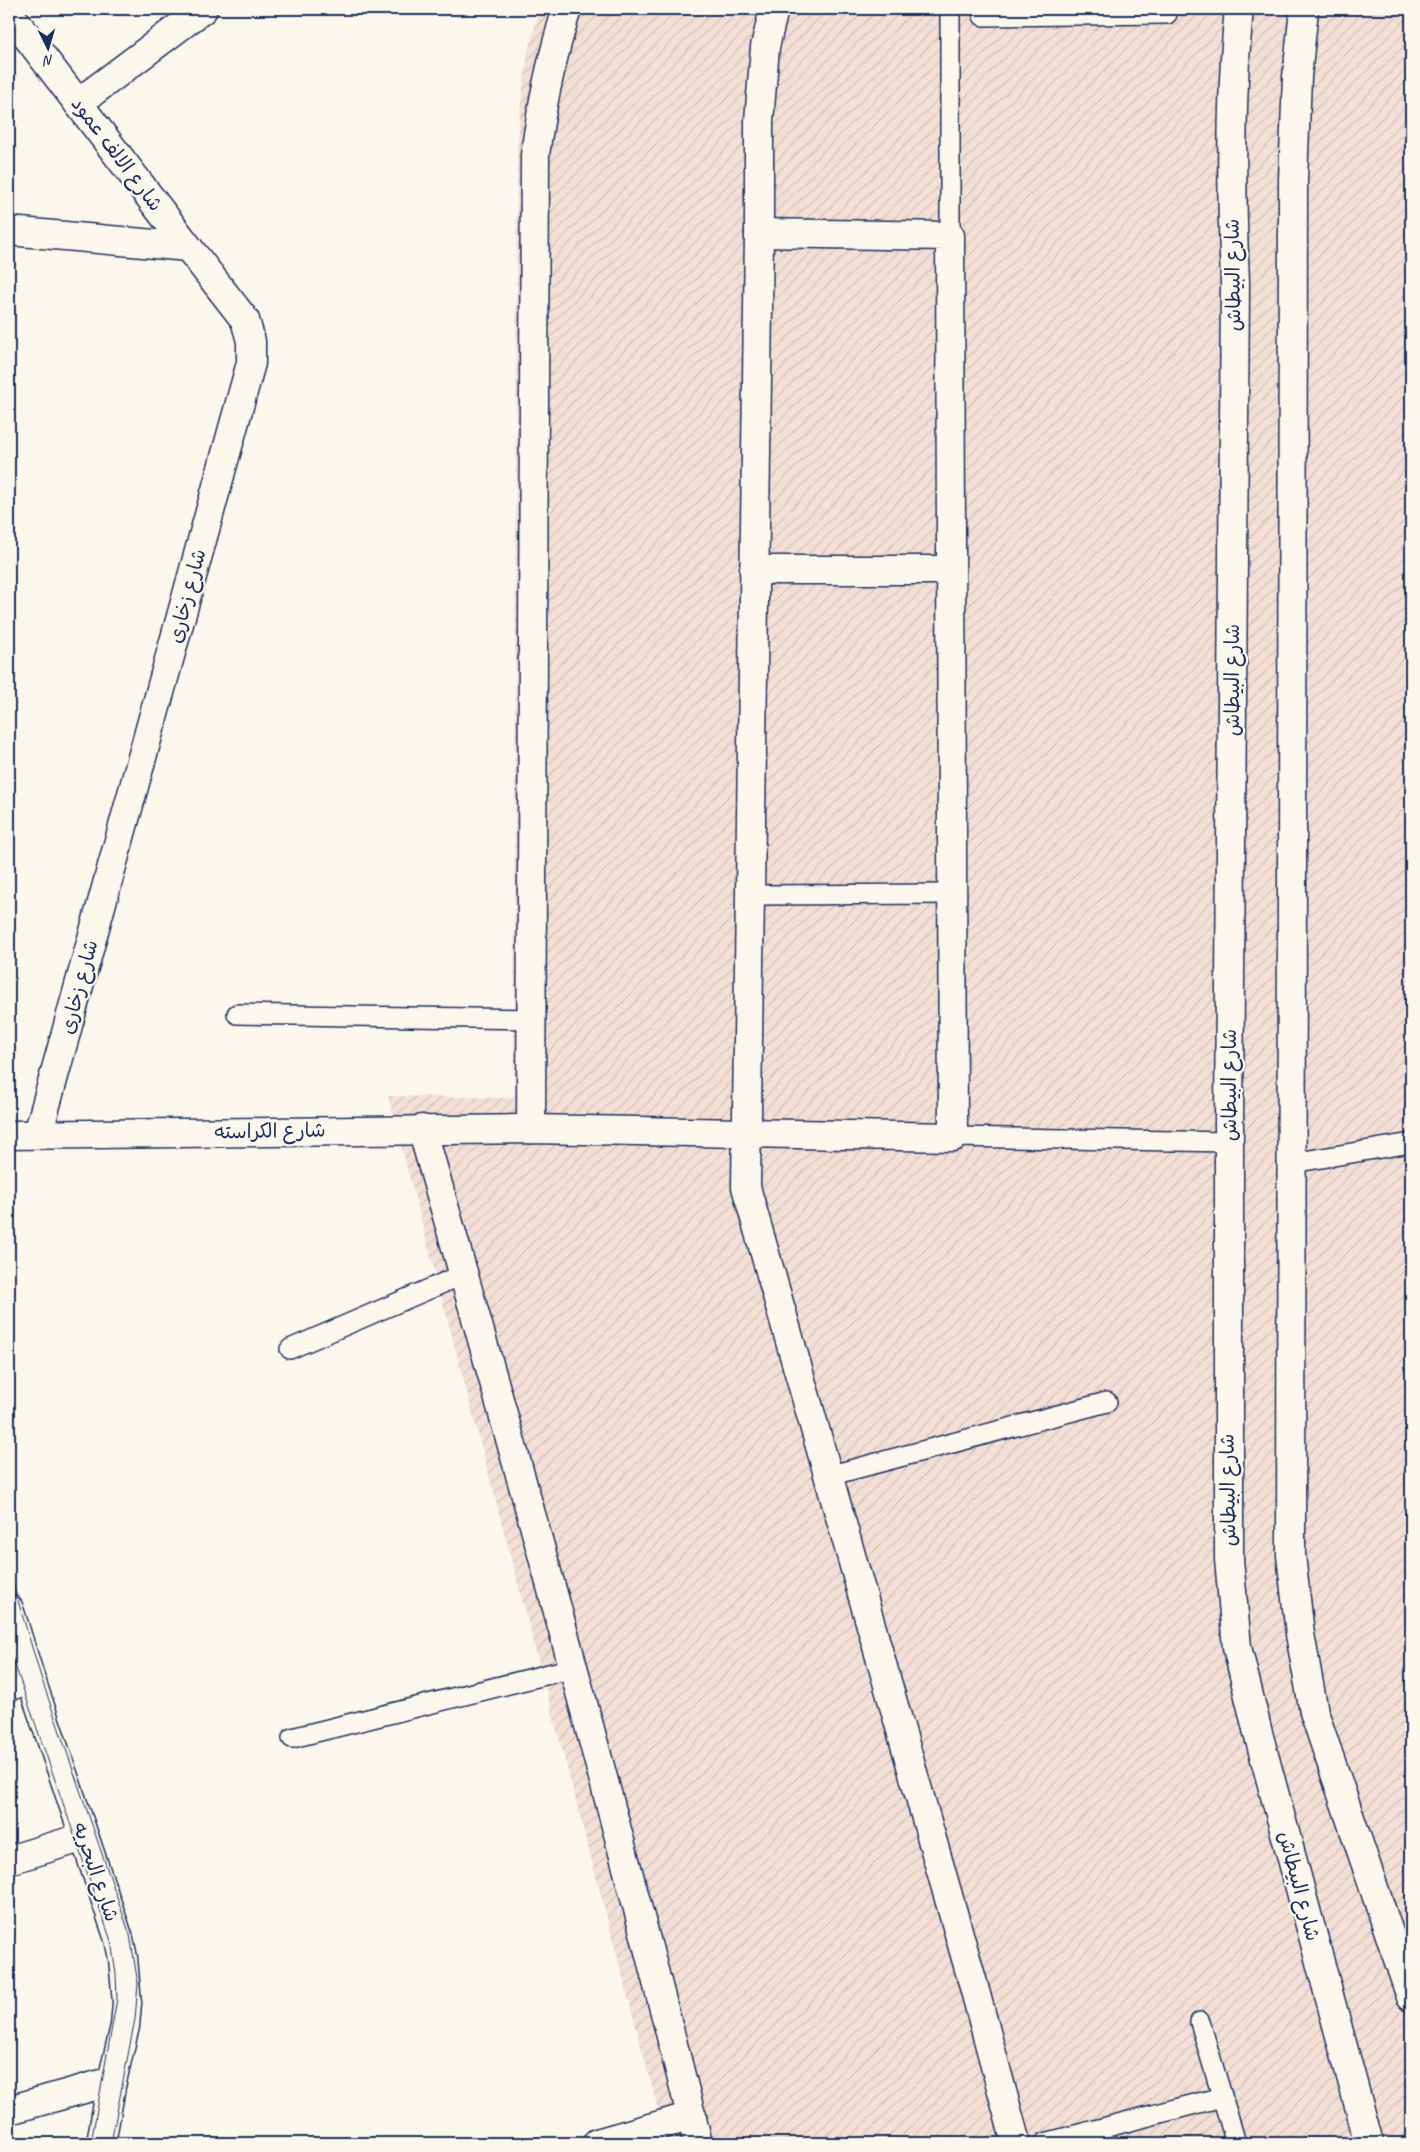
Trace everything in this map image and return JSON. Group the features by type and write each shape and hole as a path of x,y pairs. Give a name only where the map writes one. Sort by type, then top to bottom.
{"street":[{"path":"78,103 203,9"},
{"path":"531,1129 535,155 541,105 552,53 567,9"},
{"path":"774,9 765,46 759,121 746,1187 1016,2143"},
{"name":"شارع البيطاش","path":"1239,9 1232,142 1235,292 1229,1142 1229,1559 1237,1647 1260,1742 1370,2143"},
{"path":"1304,9 1298,77 1293,180 1291,1555 1300,1634 1314,1712 1411,1997"},
{"name":"شارع الالف عمود","path":"9,13 188,248"},
{"path":"9,231 188,248"},
{"path":"759,233 950,236 953,1137"},
{"name":"شارع زخارى","path":"38,1134 251,363 251,342 246,320 188,248"},
{"path":"754,570 952,570"},
{"path":"422,1129 573,1668 698,2143"},
{"name":"شارع الكراسته","path":"9,1135 531,1129 953,1137"},
{"name":"شارع البحريه","path":"9,1609 20,1683 84,1836 119,1939 126,1981 125,2026 112,2081 101,2143"},
{"path":"9,1860 84,1836"},
{"path":"9,2110 112,2081"},
{"path":"597,2143 692,2116"}],"lane":[{"path":"950,9 950,236"},
{"path":"982,16 1167,14 1167,9"},
{"path":"750,895 953,894"},
{"path":"237,1014 531,1019"},
{"path":"953,1137 1229,1142"},
{"path":"1292,1163 1411,1143"},
{"path":"290,1350 464,1274"},
{"path":"828,1476 1107,1402"},
{"path":"292,1738 573,1668"},
{"path":"1200,2022 1236,2143"},
{"path":"1045,2143 1222,2096"}],"shaded area":[{"path":"540,9 1411,9 1411,2143 667,2143 388,1096 514,1098 517,156 520,111 528,51"}],"tram line":[{"path":"9,1571 41,1677 130,1935 138,1984 135,2019 111,2143"},
{"path":"9,1648 111,1941 116,1974 117,1999 91,2143"}]}
